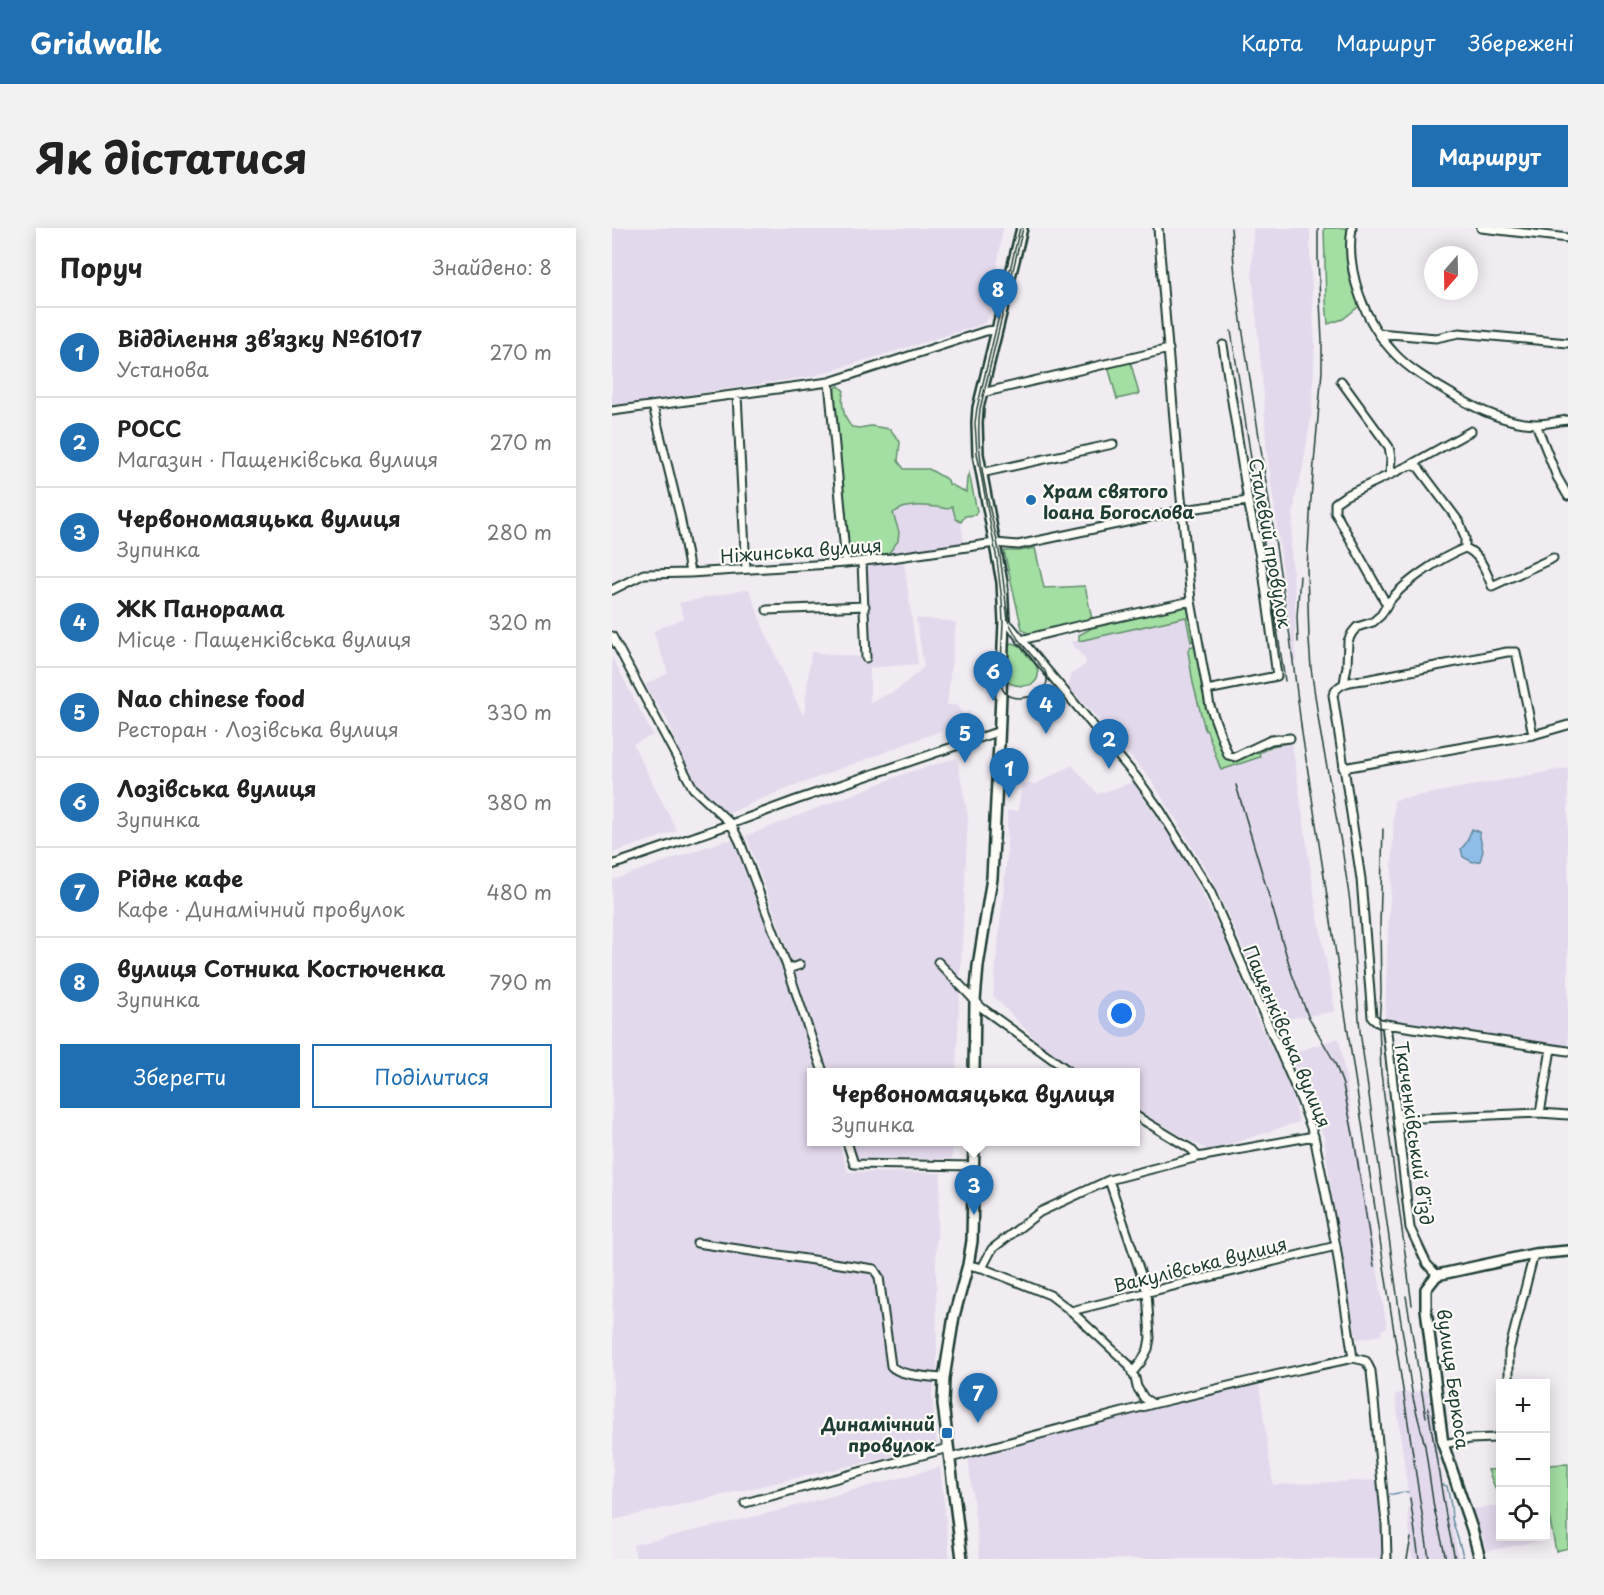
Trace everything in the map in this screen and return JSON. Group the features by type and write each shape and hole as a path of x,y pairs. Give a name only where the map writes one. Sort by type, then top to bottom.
{"street":[{"path":"974,1068 978,966 992,878 1004,622 1002,582 978,454 977,423 982,393 1022,228"},
{"path":"1158,228 1191,601 1210,706 1228,755 1235,757 1271,740 1290,738"},
{"path":"1352,228 1351,251 1356,286 1365,310 1378,333 1395,355 1430,382 1494,415 1536,424 1568,420"},
{"path":"1481,228 1568,238"},
{"path":"612,411 829,382 986,331 997,330"},
{"path":"1378,333 1436,338 1459,333 1568,344"},
{"name":"Сталевий провулок","path":"1207,690 1277,676 1263,571 1248,501 1223,345"},
{"path":"982,393 1169,349"},
{"path":"1341,381 1389,447 1392,458 1390,475"},
{"path":"829,382 846,562"},
{"path":"737,395 746,569"},
{"path":"653,406 680,516 690,573"},
{"path":"1536,424 1557,477 1568,496"},
{"path":"1387,605 1335,512 1335,503 1471,431"},
{"path":"981,473 1113,444"},
{"path":"1410,465 1418,467 1460,523 1465,538 1465,548"},
{"name":"Ніжинська вулиця","path":"612,590 644,574 862,561 995,543 1018,545 1182,510 1248,501"},
{"path":"1344,683 1348,641 1357,627 1373,622 1381,615 1398,590 1454,553 1465,548 1473,551 1492,586 1553,558"},
{"path":"862,561 866,658"},
{"path":"1022,640 1191,601"},
{"path":"767,610 865,606"},
{"name":"Пащенківська вулиця","path":"1004,622 1022,640 1136,777 1160,810 1210,891 1301,1100 1314,1136 1336,1246 1353,1358"},
{"path":"612,636 693,788 731,824 740,842 788,969 822,1068"},
{"path":"1533,735 1516,652 1450,662 1344,683 1335,690 1333,699 1361,879 1372,1017 1379,1023 1568,1052"},
{"path":"1343,768 1533,735 1568,725"},
{"path":"612,865 1000,731"},
{"path":"938,962 982,1008 1064,1068"},
{"path":"788,969 800,965"},
{"name":"Ткаченківський в'їзд","path":"1386,1024 1410,1228 1426,1264 1437,1275"},
{"path":"1540,1113 1551,1049"},
{"path":"1398,1119 1540,1113 1568,1115"},
{"path":"1140,1118 1191,1149 1198,1157"},
{"path":"982,1268 992,1249 1040,1212 1109,1180 1198,1157 1314,1136"},
{"path":"848,1146 854,1164 974,1166"},
{"path":"962,1559 943,1404 944,1378 954,1316 972,1241 974,1146"},
{"path":"1109,1180 1147,1292 1150,1338 1148,1349 1142,1362 1132,1373"},
{"path":"697,1243 874,1269 879,1276 891,1366 894,1371 944,1378"},
{"name":"Вакулівська вулиця","path":"1071,1311 1336,1246"},
{"path":"1437,1275 1534,1254 1568,1251"},
{"path":"1509,1379 1509,1351 1534,1254"},
{"path":"968,1265 982,1268 1050,1295 1071,1311 1128,1364 1137,1387 1144,1398 1153,1404"},
{"name":"вулиця Беркоса","path":"1437,1275 1426,1289 1426,1309 1443,1444 1480,1559"},
{"path":"745,1503 1353,1358 1366,1361 1371,1371 1386,1524 1387,1559"},
{"path":"1443,1444 1496,1437"}],"shaded area":[{"path":"612,228 1003,228 991,308 986,323 814,376 612,406"},
{"path":"1253,228 1310,228 1315,345 1312,410 1293,518 1291,550 1295,598 1296,660 1293,661 1266,445 1264,397 1252,272"},
{"path":"956,488 964,543 888,554 880,499"},
{"path":"904,562 918,664 870,668 870,702 897,690 924,667 916,618 956,622 947,705 957,705 963,714 969,712 972,719 758,800 728,814 698,787 683,759 668,722 645,685 668,673 653,631 684,618 679,603 749,589 765,632 804,715 811,652 870,658 864,565"},
{"path":"1186,617 1191,646 1188,651 1193,683 1204,730 1207,730 1221,770 1259,757 1259,753 1272,746 1292,742 1316,906 1335,1010 1333,1012 1274,1021 1210,876 1178,822 1151,780 1068,687 1072,674 1086,664 1085,659 1070,642"},
{"path":"612,657 653,735 633,744 677,831 612,853"},
{"path":"957,758 968,817 956,1068 828,1068 746,836 909,772"},
{"path":"1072,765 1098,794 1133,782 1187,862 1291,1089 1299,1122 1209,1151 1140,1112 1140,1068 1071,1068 1048,1052 993,996 1007,855 1007,811 1018,811 1022,784 1036,784"},
{"path":"1568,768 1568,1047 1385,1019 1394,800"},
{"path":"733,840 786,972 816,1068 807,1068 807,1146 839,1146 848,1172 941,1173 936,1251 937,1371 932,1394 937,1446 613,1520 612,880 723,841"},
{"path":"1339,1038 1387,1328 1381,1330 1382,1335 1357,1339 1339,1248 1324,1137 1290,1054"},
{"path":"853,1146 953,1146 952,1159 857,1158"},
{"path":"1259,1383 1273,1485 1377,1480 1382,1559 980,1559 968,1457 1157,1407"},
{"path":"1428,1390 1439,1460 1459,1559 1412,1559 1409,1501 1395,1394"},
{"path":"940,1467 950,1559 636,1559 633,1545 769,1513"},
{"path":"1496,1506 1496,1541 1539,1541 1487,1551 1472,1509"}],"green space":[{"path":"1324,228 1352,228 1351,251 1363,303 1343,319 1328,324 1326,301"},
{"path":"1130,360 1139,394 1117,399 1108,366"},
{"path":"839,386 844,391 843,405 849,424 859,428 871,426 890,429 900,442 898,461 904,469 929,469 948,480 949,484 966,492 969,473 977,511 975,515 965,516 961,522 956,519 952,506 948,509 905,507 893,513 899,532 898,541 888,554 861,558 851,556 848,552 834,393 835,388"},
{"path":"1035,548 1044,588 1085,586 1092,619 1029,634 1022,629 1004,551"},
{"path":"1185,607 1190,611 1196,639 1191,642 1186,617 1079,641 1079,635 1092,628"},
{"path":"1010,643 1019,646 1035,664 1038,675 1034,683 1019,686 1009,683 1006,663"},
{"path":"1191,646 1196,647 1203,691 1227,756 1272,741 1291,739 1292,742 1272,746 1259,753 1260,757 1221,770 1205,730 1193,683 1188,651"},
{"path":"1568,1464 1568,1548 1556,1551 1550,1521 1550,1465"},
{"path":"1496,1469 1496,1490 1488,1470"}],"water":[{"path":"1472,829 1479,832 1483,851 1480,861 1473,862 1463,857 1461,849"}],"waterway":[{"path":"1443,1485 1447,1486 1452,1519 1464,1559"},
{"path":"1390,1494 1408,1492"}],"tram line":[{"path":"1020,228 975,423 977,453 997,560 1002,601 1000,682 1007,695 1020,698 1035,695 1041,691 1046,686 1047,679 1045,671 1018,639 1008,621 999,551 981,463 979,427 980,409 1023,228"}],"railway":[{"path":"1231,228 1242,327 1290,637 1302,733 1429,1559"},
{"path":"1318,228 1322,371 1307,568 1311,668 1350,902 1360,1031 1400,1316 1413,1398 1425,1446 1434,1508 1446,1559"},
{"path":"1231,331 1285,681"},
{"path":"1298,642 1300,576"},
{"path":"1236,785 1292,974 1308,1016 1335,1063 1343,1085 1374,1266"},
{"path":"1383,829 1379,1023 1381,1073 1412,1305"},
{"path":"1406,1296 1426,1417"},
{"path":"1428,1408 1455,1559"},
{"path":"1410,1498 1419,1559"},
{"path":"1407,1559 1411,1538"}],"place":[{"name":"вулиця Сотника Костюченка","path":"998,319"},
{"name":"Храм святого Іоана Богослова","path":"1031,500"},
{"name":"Лозівська вулиця","path":"993,701"},
{"name":"ЖК Панорама","path":"1046,734"},
{"name":"Nao chinese food","path":"965,763"},
{"name":"РОСС","path":"1109,769"},
{"name":"Відділення зв’язку №61017","path":"1009,798"},
{"name":"Червономаяцька вулиця","path":"974,1215"},
{"name":"Рідне кафе","path":"978,1423"},
{"name":"Динамічний провулок","path":"947,1433"}]}
